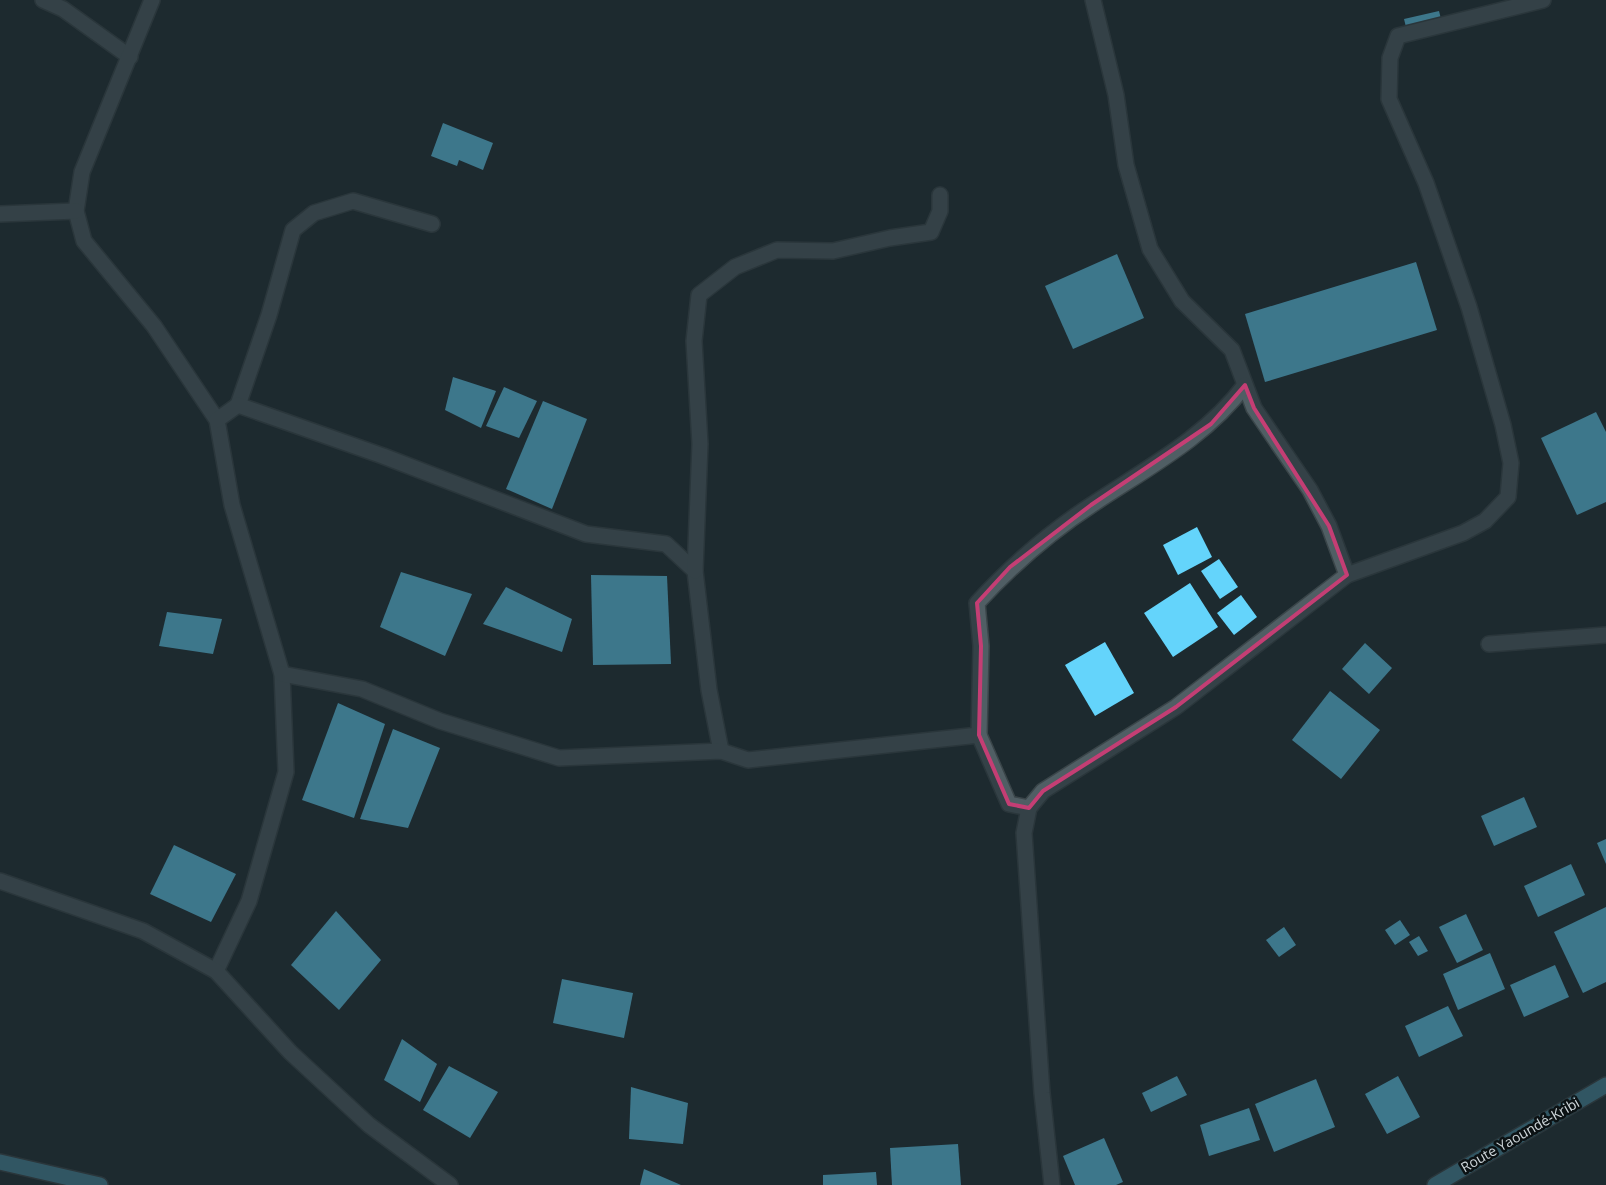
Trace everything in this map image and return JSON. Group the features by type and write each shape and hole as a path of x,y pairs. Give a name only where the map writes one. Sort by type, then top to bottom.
{"main road":[{"name":"Route Yaoundé-Kribi","path":"1435,1185 1606,1085"},
{"path":"0,1162 100,1185"}],"street":[{"path":"43,0 63,9 130,57"},
{"path":"152,0 82,172 76,210 84,242 154,326 217,420 232,505 282,674 286,772 249,901 216,972"},
{"path":"1093,0 1116,95 1126,165 1150,249 1182,301 1232,350 1254,408 1310,490 1329,526 1347,575"},
{"path":"1052,1185 1042,1093 1024,833 1029,808 1043,791 1176,707 1347,575 1463,533 1486,521 1508,497 1511,463 1503,425 1469,307 1426,183 1389,99 1390,58 1398,36 1543,0"},
{"path":"720,752 709,690 695,571 700,444 694,341 699,295 735,266 777,250 833,251 890,238 931,232 940,211 940,195"},
{"path":"217,420 238,405 270,315 293,230 314,213 353,201 432,224"},
{"path":"0,214 76,210"},
{"path":"1029,808 1009,804 979,735 981,646 977,603 1010,567 1084,511 1211,424 1229,407 1246,385"},
{"path":"238,405 383,456 586,534 666,544 695,571"},
{"path":"1489,644 1606,635"},
{"path":"282,674 362,689 440,721 559,758 720,752 748,760 979,735"},
{"path":"0,881 143,931 216,972 290,1052 369,1125 450,1185"}],"highlighted area":[{"path":"1245,385 1254,408 1329,526 1347,575 1176,707 1043,791 1029,808 1009,804 979,735 981,646 977,603 1010,567 1091,505 1211,424"}],"building":[{"path":"1439,11 1443,27 1408,35 1404,19"},
{"path":"443,123 493,143 483,170 459,160 457,166 431,156"},
{"path":"1117,254 1144,318 1073,349 1045,286"},
{"path":"1416,262 1437,330 1265,382 1245,314"},
{"path":"453,377 496,391 481,428 445,410"},
{"path":"504,387 537,401 519,438 486,426"},
{"path":"543,401 587,419 552,509 506,489"},
{"path":"1596,412 1606,432 1606,502 1577,515 1541,438"},
{"path":"1197,527 1212,557 1178,575 1163,545"},
{"path":"1219,559 1238,587 1220,599 1201,571"},
{"path":"401,572 472,594 445,656 380,627"},
{"path":"591,575 667,576 671,664 593,665"},
{"path":"1190,583 1218,627 1173,657 1144,613"},
{"path":"506,587 572,619 562,652 483,624"},
{"path":"1241,595 1257,617 1234,635 1217,613"},
{"path":"167,612 222,619 213,654 159,646"},
{"path":"1105,642 1134,693 1095,716 1065,665"},
{"path":"1365,643 1392,668 1369,694 1342,669"},
{"path":"1330,691 1380,730 1341,779 1292,740"},
{"path":"338,703 385,724 354,818 302,800"},
{"path":"393,729 440,748 408,828 360,819"},
{"path":"1524,797 1537,827 1494,846 1481,816"},
{"path":"1606,839 1606,864 1597,843"},
{"path":"174,845 236,874 211,922 150,894"},
{"path":"1571,864 1585,895 1538,917 1524,886"},
{"path":"1606,907 1606,982 1583,993 1554,932"},
{"path":"336,911 381,960 339,1010 291,965"},
{"path":"1466,914 1483,950 1457,963 1439,927"},
{"path":"1400,920 1410,935 1395,945 1385,930"},
{"path":"1284,927 1296,945 1279,957 1266,940"},
{"path":"1419,936 1428,951 1418,956 1409,942"},
{"path":"1490,953 1505,989 1458,1010 1443,974"},
{"path":"1555,965 1569,997 1524,1017 1510,985"},
{"path":"562,979 633,993 624,1038 553,1023"},
{"path":"1448,1006 1463,1036 1419,1057 1405,1026"},
{"path":"402,1039 437,1064 420,1102 384,1080"},
{"path":"449,1066 498,1092 470,1138 423,1110"},
{"path":"1177,1076 1187,1095 1151,1112 1142,1093"},
{"path":"1398,1076 1420,1117 1387,1134 1365,1094"},
{"path":"1316,1079 1335,1127 1274,1152 1255,1104"},
{"path":"631,1087 688,1103 683,1144 629,1139"},
{"path":"1249,1108 1260,1140 1209,1156 1200,1125"},
{"path":"1104,1138 1123,1182 1116,1185 1075,1185 1063,1156"},
{"path":"958,1144 961,1185 892,1185 890,1148"},
{"path":"644,1169 681,1185 640,1185"},
{"path":"876,1172 877,1185 823,1185 823,1175"}]}
